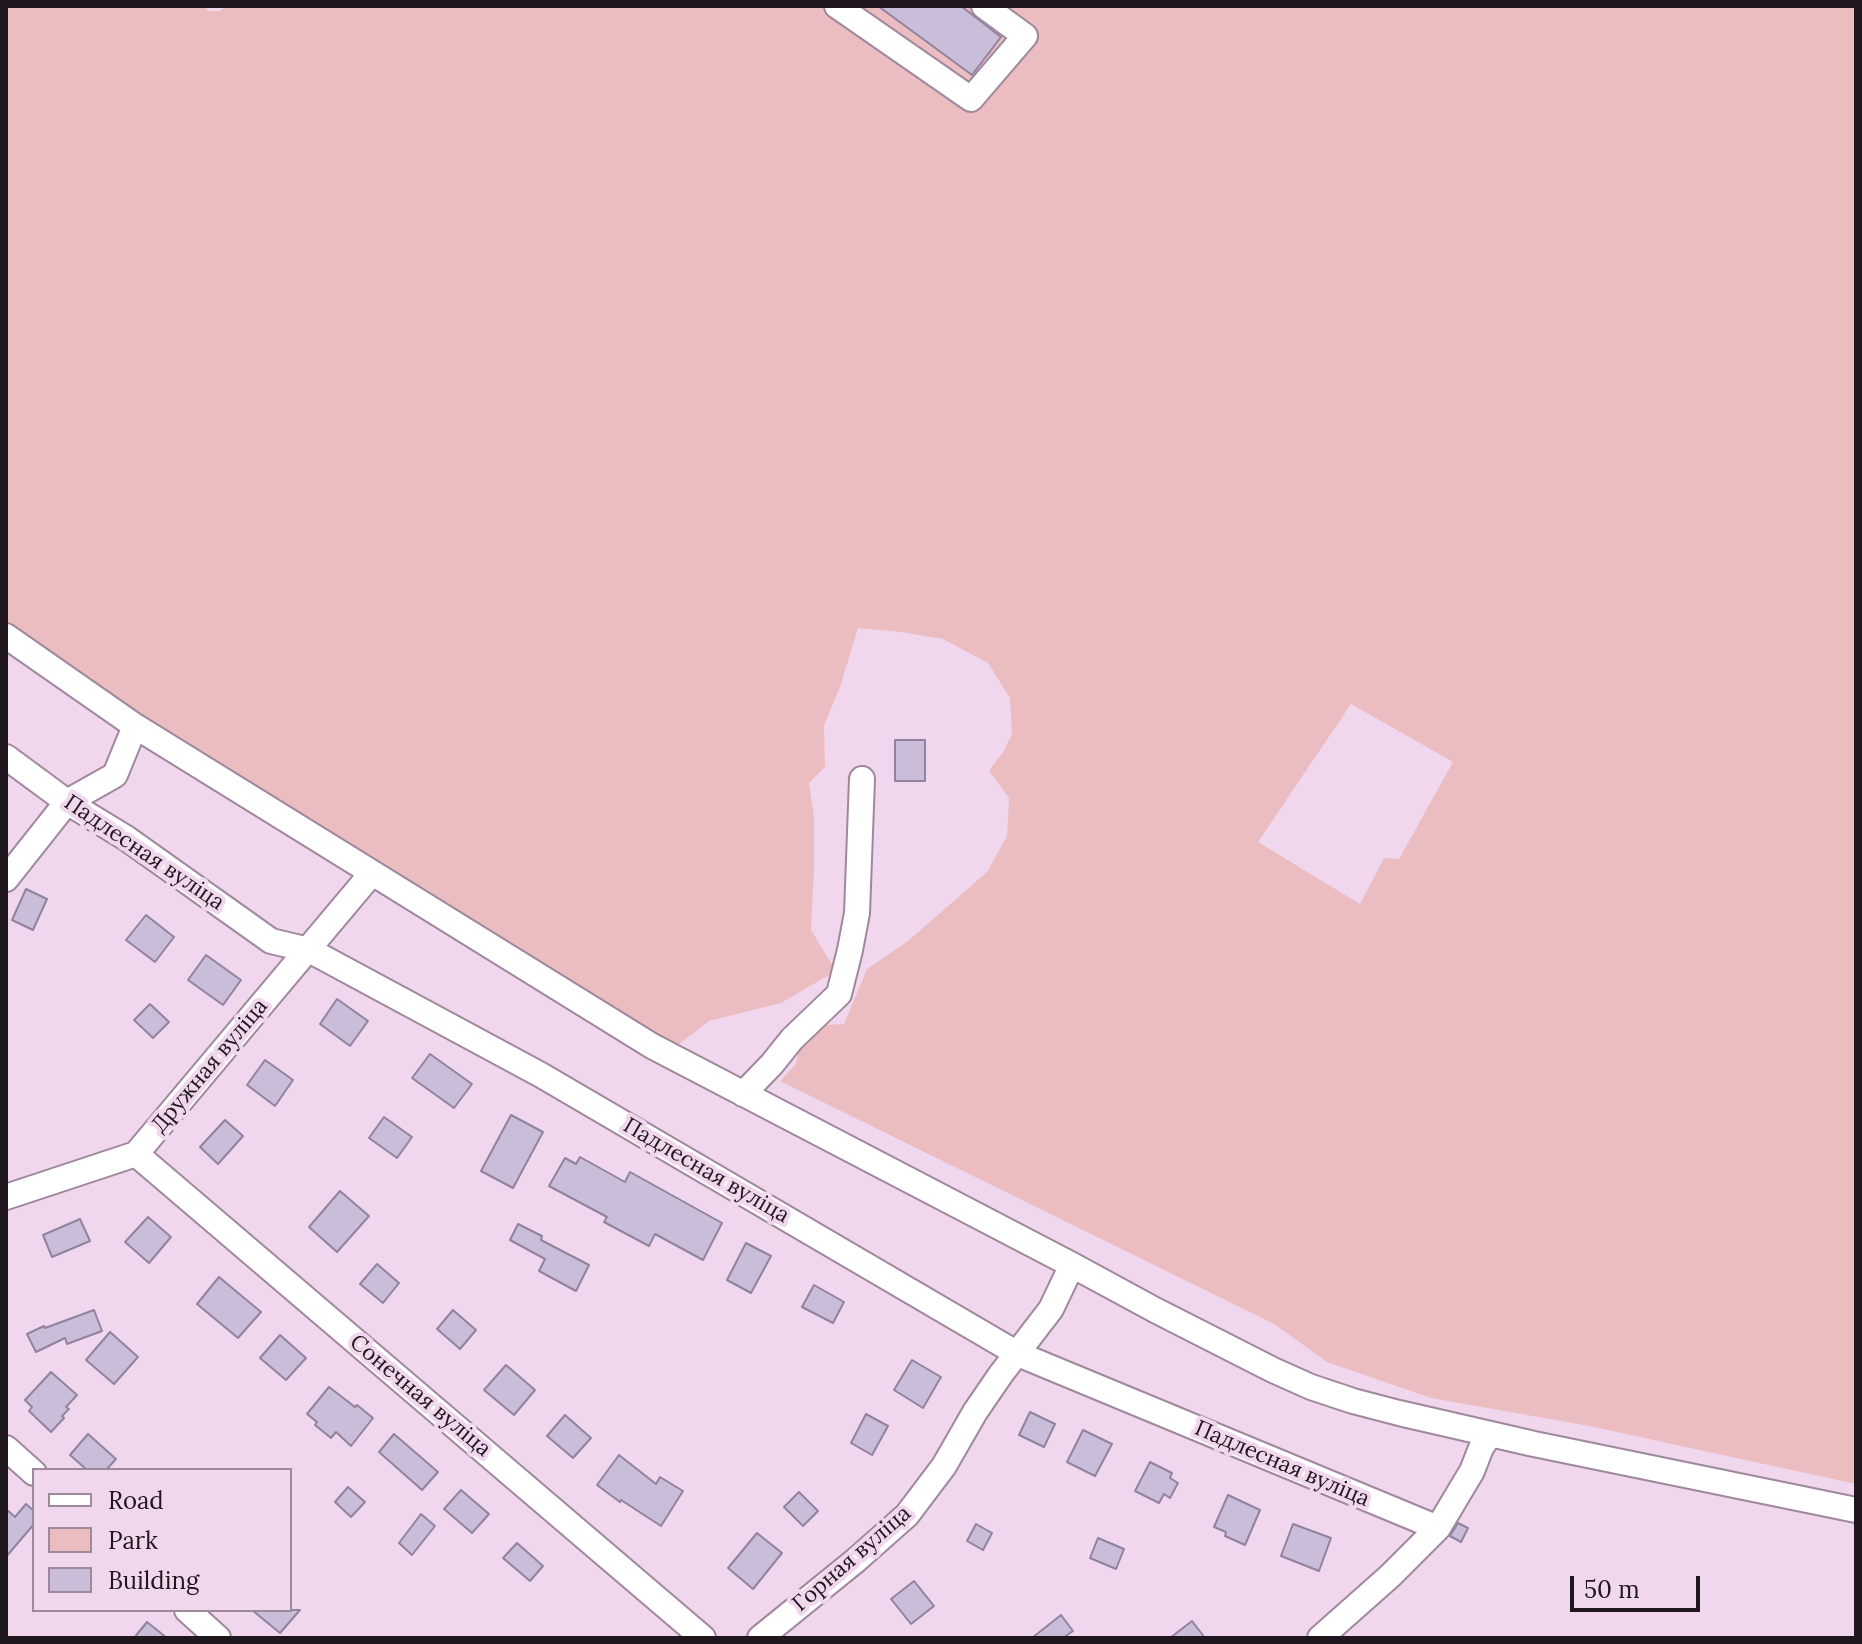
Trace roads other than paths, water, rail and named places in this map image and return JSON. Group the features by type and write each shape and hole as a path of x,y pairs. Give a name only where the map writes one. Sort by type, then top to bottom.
{"street":[{"path":"837,6 971,99 1025,36 984,6"},
{"path":"6,636 135,726 652,1046 1236,1353 1311,1387 1353,1401 1490,1434 1856,1510"},
{"path":"6,879 67,802 115,775 135,726"},
{"name":"Падлесная вуліца","path":"6,757 271,941 309,950 541,1075 1018,1354 1438,1528"},
{"path":"743,1094 792,1039 839,994 857,913 862,779"},
{"name":"Дружная вуліца","path":"6,1197 136,1154 372,873"},
{"name":"Сонечная вуліца","path":"136,1154 703,1638"},
{"name":"Горная вуліца","path":"760,1638 907,1515 944,1466 1001,1374 1051,1309 1072,1265"},
{"path":"1320,1638 1438,1528 1490,1434"},
{"path":"6,1448 32,1471"},
{"path":"189,1612 218,1638"}]}
